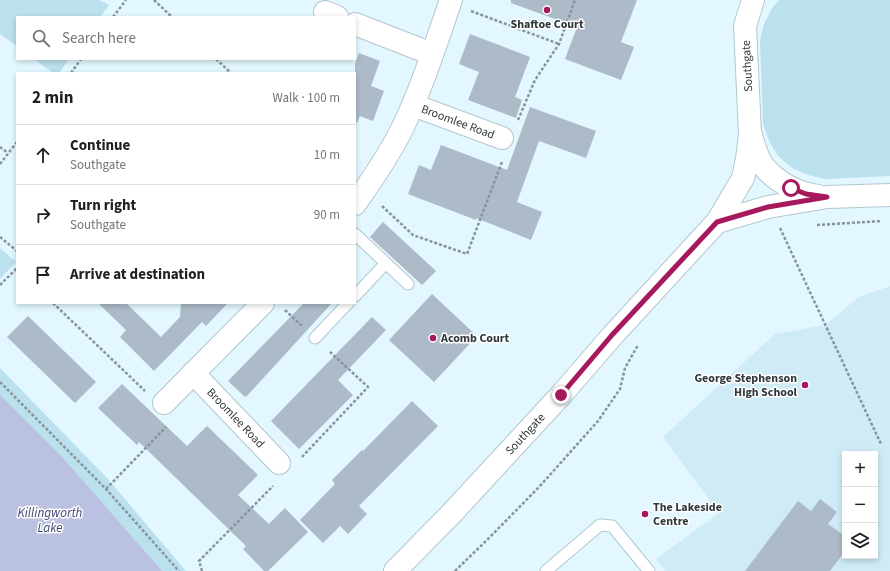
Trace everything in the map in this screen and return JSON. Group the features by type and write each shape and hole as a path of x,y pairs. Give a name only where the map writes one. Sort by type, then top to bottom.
{"street":[{"path":"738,0 745,26"},
{"name":"Southgate","path":"395,571 452,513 561,395 618,329 717,222 743,178 750,134 745,26 753,0"},
{"name":"Broomlee Road","path":"356,202 402,130 413,105 451,2"},
{"path":"356,24 432,54"},
{"name":"Broomlee Road","path":"413,105 502,138"},
{"name":"Southgate","path":"750,134 756,153 764,166 775,178 791,188 806,194 827,197"},
{"name":"Southgate","path":"717,222 768,207 827,197 890,194"},
{"path":"157,399 193,373 262,304"},
{"name":"Broomlee Road","path":"193,373 285,468"}],"lane":[{"path":"356,235 408,284"},
{"path":"356,295 386,263"},
{"path":"315,338 347,304"},
{"path":"546,571 600,525 612,526 648,571"}],"path":[{"path":"114,16 126,0"},
{"path":"154,0 171,16"},
{"path":"451,2 559,44"},
{"path":"72,72 80,60"},
{"path":"217,60 227,72"},
{"path":"0,164 16,143"},
{"path":"0,147 8,154"},
{"path":"811,225 882,221"},
{"path":"773,228 788,226"},
{"path":"780,227 881,444"},
{"path":"0,237 16,250"},
{"path":"0,285 16,270"},
{"path":"54,304 157,399"},
{"path":"202,571 199,561 285,468 368,388 284,308"},
{"path":"455,571 540,486 598,421 620,389 625,368 640,342"},
{"path":"0,382 106,490 180,571"},
{"path":"106,490 168,424"}],"shaded area":[{"path":"0,0 99,0 109,5 101,16 16,16 16,45 0,34"},
{"path":"779,0 890,0 890,176 825,179 808,175 792,168 778,156 769,141 763,124 760,41 764,24 772,8"},
{"path":"35,60 68,60 60,72 52,72"},
{"path":"0,248 16,262 0,279"},
{"name":"George Stephenson High School","path":"890,286 890,571 665,571 656,559 719,513 663,437 775,334 825,325 859,297"},
{"name":"Killingworth Lake","path":"0,368 106,477 186,571 0,571"}],"water":[{"name":"Killingworth Lake","path":"0,395 63,458 162,571 0,571"}],"building":[{"path":"511,0 637,0 621,42 634,47 621,80 565,59 577,27 511,3"},
{"path":"470,34 530,57 515,97 522,100 516,118 468,100 479,72 459,64"},
{"path":"359,53 380,61 371,86 384,91 373,121 360,116 356,123 355,64"},
{"path":"530,107 596,131 586,158 539,141 517,202 542,212 531,240 476,218 476,220 408,194 419,165 431,170 441,145 507,170"},
{"path":"383,222 436,271 422,285 370,237"},
{"name":"Acomb Court","path":"432,294 477,336 434,382 389,340"},
{"path":"99,304 127,304 161,337 180,317 181,304 227,304 206,326 202,322 154,371 120,337 126,330"},
{"path":"303,304 331,304 246,397 228,381"},
{"path":"28,316 96,382 75,403 7,337"},
{"path":"372,317 386,330 338,380 353,395 299,449 271,421"},
{"path":"122,384 187,446 207,426 258,475 238,495 269,524 285,508 308,532 268,571 264,571 243,549 246,546 139,442 137,445 98,408"},
{"path":"412,401 438,426 359,506 367,514 348,534 340,526 323,543 300,520 335,484 332,480"},
{"path":"820,499 837,512 828,524 842,534 842,555 830,571 745,571 798,501 811,511"}],"place":[{"name":"Shaftoe Court","path":"547,10"},
{"name":"Acomb Court","path":"433,338"},
{"name":"George Stephenson High School","path":"805,385"},
{"name":"The Lakeside Centre","path":"645,514"}],"route":[{"path":"561,395 612,335 717,222 768,207 827,197 806,194 791,188"}]}
